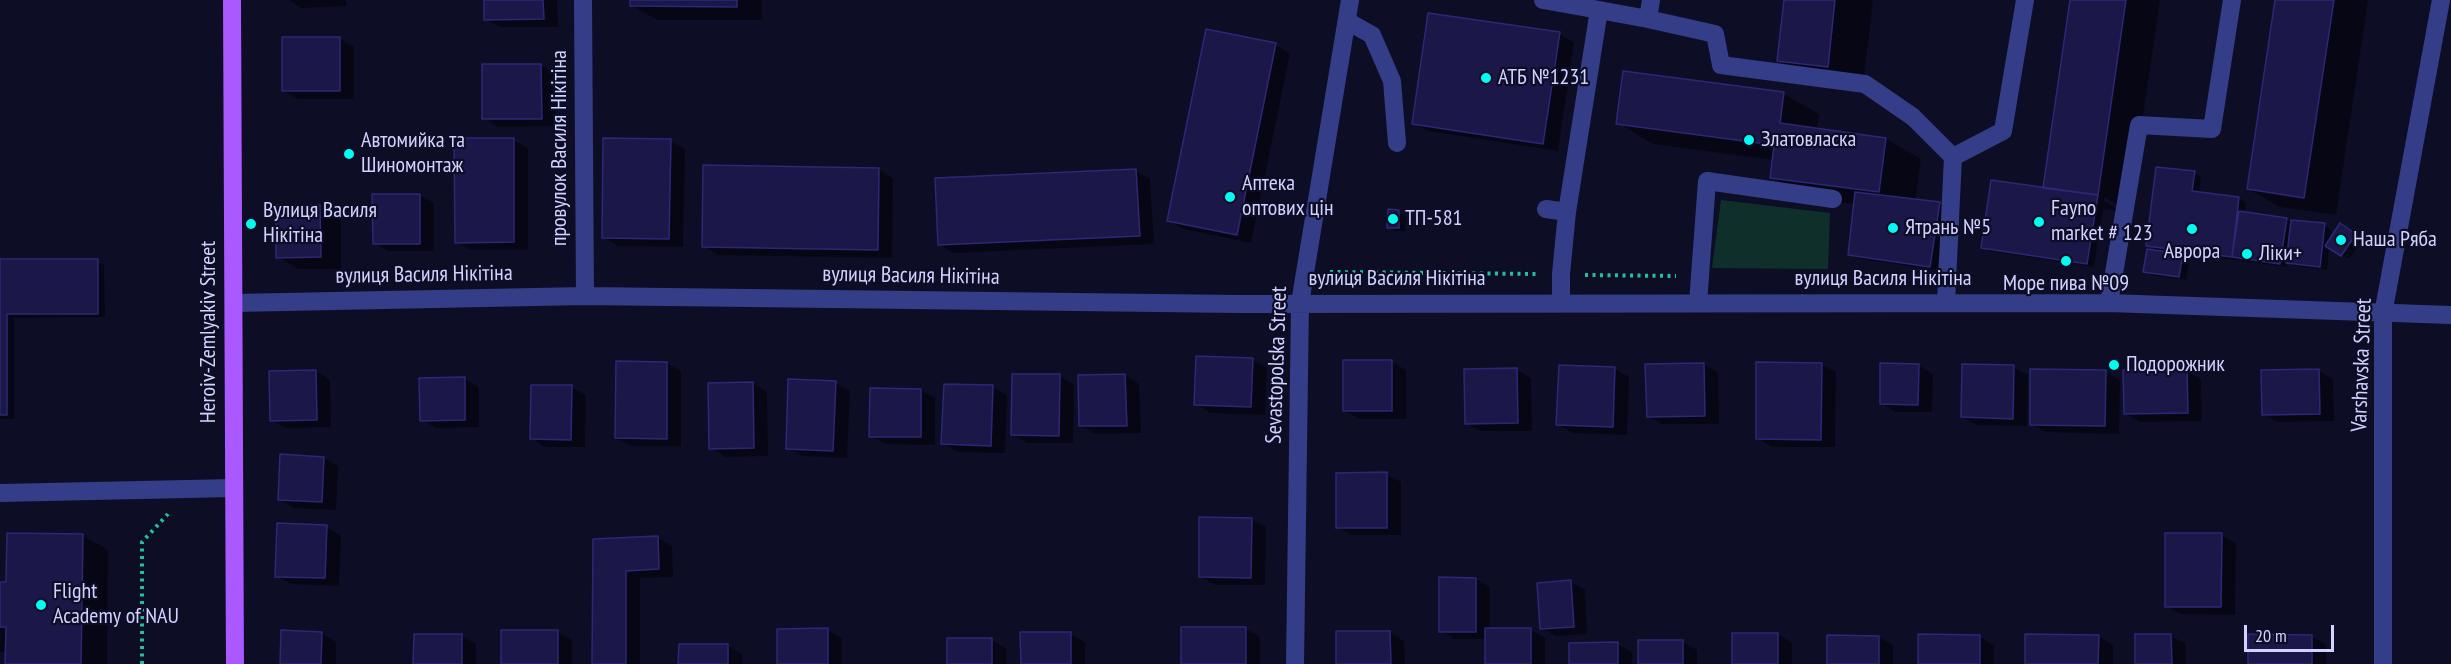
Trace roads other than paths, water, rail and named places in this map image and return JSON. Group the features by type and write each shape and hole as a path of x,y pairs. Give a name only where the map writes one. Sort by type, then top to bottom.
{"main road":[{"name":"Heroiv-Zemlyakiv Street","path":"232,0 234,664"}],"street":[{"name":"провулок Василя Нікітіна","path":"583,0 585,296"},
{"name":"Sevastopolska Street","path":"1294,664 1300,303 1350,0"},
{"path":"1543,0 1715,34 1721,65 1865,84 1913,117 1953,157 1946,302"},
{"path":"1648,19 1651,0"},
{"path":"1953,157 2003,131 2025,0"},
{"path":"2109,303 2139,125 2212,129 2232,0"},
{"name":"Varshavska Street","path":"2383,664 2384,314 2441,0"},
{"path":"1561,303 1561,274 1568,212 1599,10"},
{"path":"1347,21 1372,35 1392,81 1397,143"},
{"path":"1698,303 1707,181 1833,199"},
{"path":"1546,209 1568,212"},
{"name":"вулиця Василя Нікітіна","path":"234,303 585,296 1300,303 1946,302 2109,303 2451,315"},
{"path":"0,493 233,488"}],"place":[{"name":"АТБ №1231","path":"1486,78"},
{"name":"Златовласка","path":"1749,140"},
{"name":"Автомийка та Шиномонтаж","path":"349,154"},
{"name":"Аптека оптових цін","path":"1230,197"},
{"name":"ТП-581","path":"1393,219"},
{"name":"Fayno market # 123","path":"2039,222"},
{"name":"Вулиця Василя Нікітіна","path":"251,224"},
{"name":"Ятрань №5","path":"1893,228"},
{"name":"Аврора","path":"2192,229"},
{"name":"Наша Ряба","path":"2341,240"},
{"name":"Ліки+","path":"2247,254"},
{"name":"Море пива №09","path":"2066,261"},
{"name":"Подорожник","path":"2114,365"},
{"name":"Flight Academy of NAU","path":"41,605"}]}
